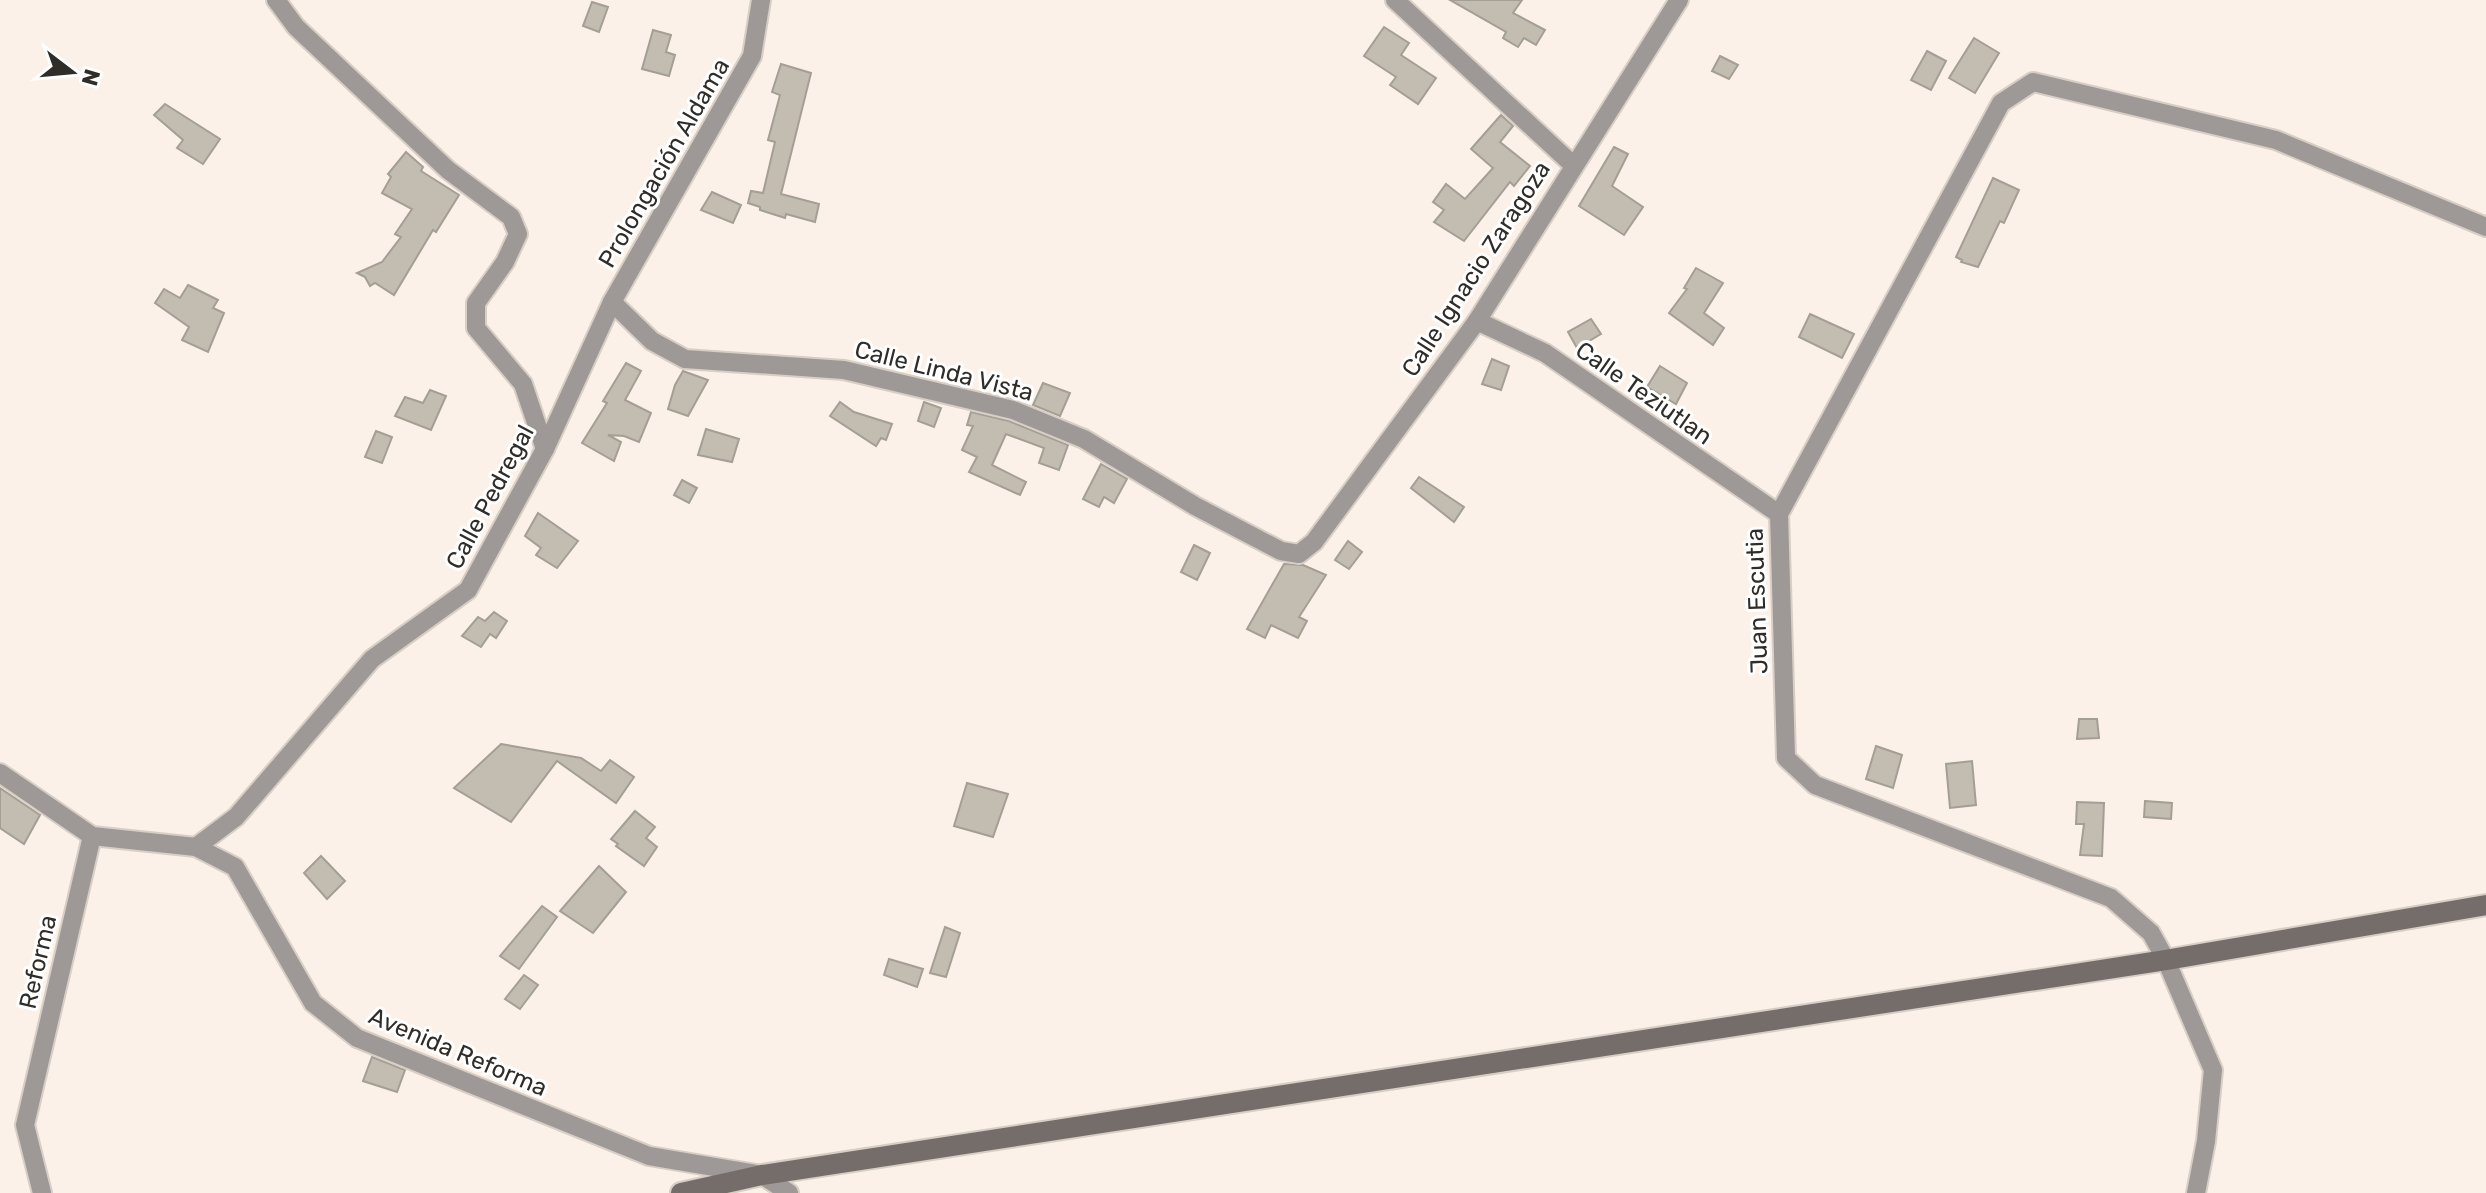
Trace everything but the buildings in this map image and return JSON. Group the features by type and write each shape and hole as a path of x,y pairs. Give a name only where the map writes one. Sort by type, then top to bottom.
{"main road":[{"path":"681,1193 762,1175 2166,960 2486,905"}],"street":[{"path":"276,0 296,27 448,170 511,217 518,234 505,262 476,303 476,328 523,384 545,449"},
{"name":"Prolongación Aldama","path":"612,302 752,56 761,0"},
{"path":"1395,0 1573,165"},
{"name":"Calle Ignacio Zaragoza","path":"1299,554 1314,542 1477,321 1679,0"},
{"name":"Juan Escutia","path":"2196,1193 2206,1141 2213,1070 2166,960 2151,933 2111,898 1815,785 1786,758 1779,514 2001,103 2033,82 2276,140 2486,227"},
{"name":"Calle Pedregal","path":"196,847 236,817 372,659 468,590 545,449 612,302"},
{"name":"Calle Linda Vista","path":"612,302 652,341 685,359 844,370 1013,410 1084,439 1195,506 1281,551 1299,554"},
{"name":"Calle Teziutlan","path":"1477,321 1545,353 1779,514"},
{"path":"0,773 92,836"},
{"name":"Avenida Reforma","path":"92,836 196,847 235,867 313,1003 357,1038 649,1156 762,1175 789,1193"},
{"name":"Reforma","path":"42,1193 25,1125 92,836"}]}
